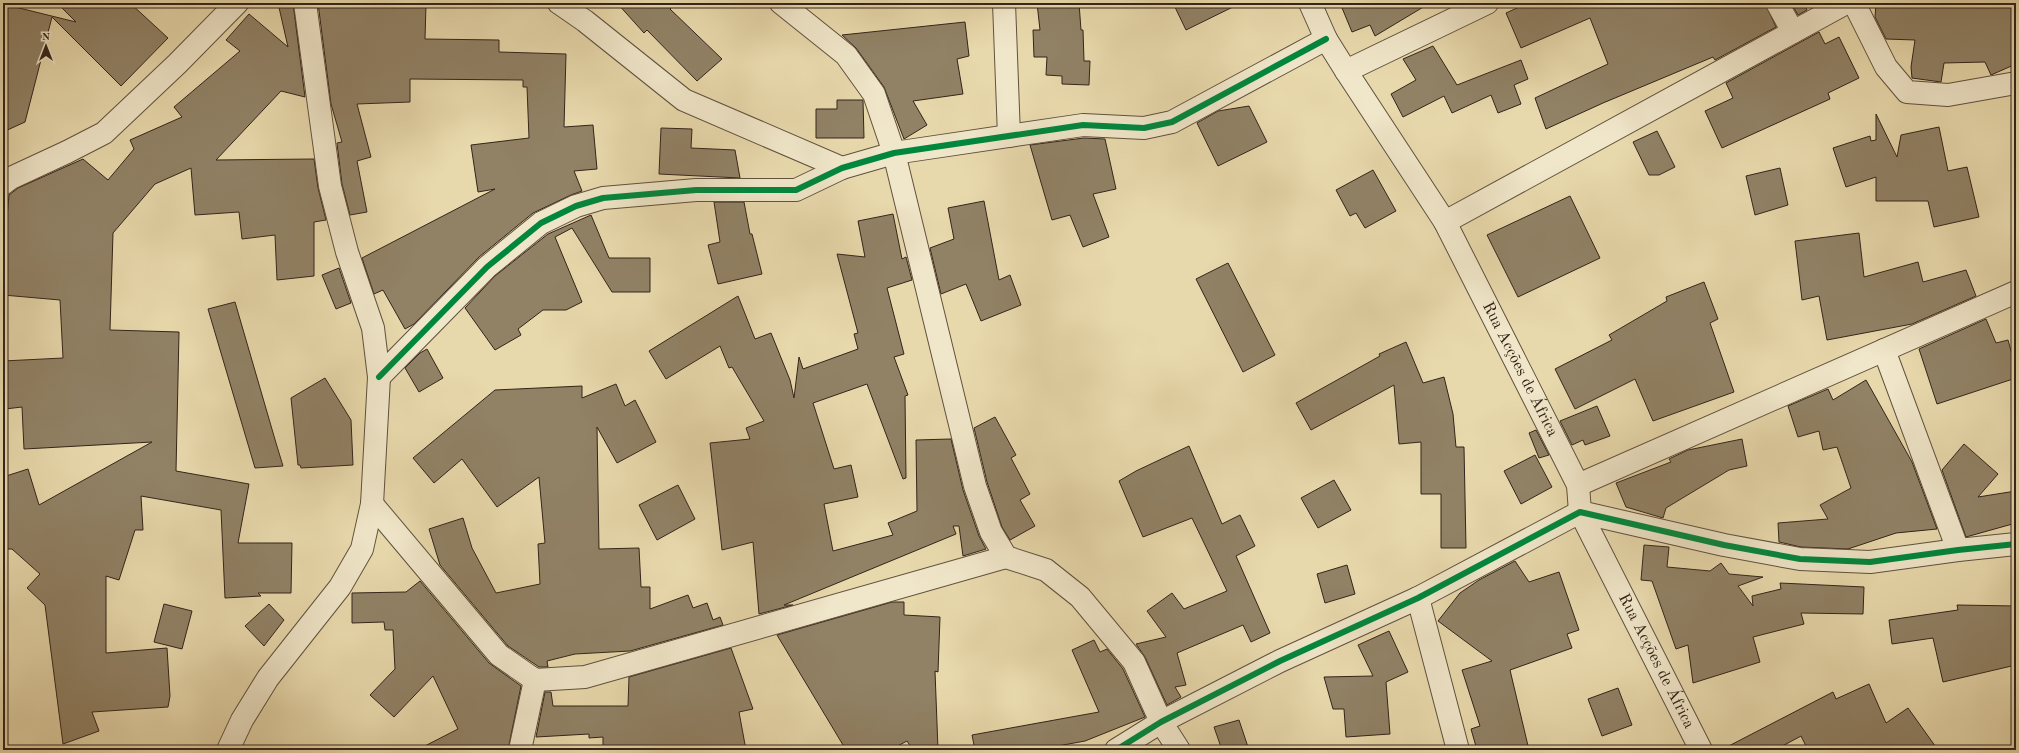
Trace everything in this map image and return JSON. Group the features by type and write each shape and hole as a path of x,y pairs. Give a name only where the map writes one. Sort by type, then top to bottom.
{"street":[{"path":"3,184 11,178 67,152 104,132 177,64 237,3"},
{"path":"228,750 242,720 268,678 340,587 362,549 372,504 379,377 373,328 347,252 330,186 305,3"},
{"path":"559,3 585,21 684,100 842,168"},
{"path":"781,3 846,55 874,94 894,153 975,486 991,532 1006,557"},
{"path":"1004,3 1009,136"},
{"name":"Rua Acções de África","path":"1310,3 1326,39 1445,222 1578,485 1580,512 1701,750"},
{"path":"1346,71 1487,3"},
{"path":"1777,3 1793,32"},
{"path":"1445,222 1846,3"},
{"path":"1854,3 1886,67 1907,92 1948,95 2016,83"},
{"path":"379,377 487,267 541,223 576,206 603,198 696,190 796,190 842,168 894,153 1083,124 1144,128 1172,122 1326,39"},
{"path":"1578,485 2016,292"},
{"path":"1884,350 1958,550"},
{"path":"372,504 499,655 535,680 585,677 1006,557 1046,570 1080,597 1134,662 1161,722 1179,750"},
{"path":"1116,750 1161,722 1280,661 1418,598 1580,512 1724,545 1800,559 1870,562 2016,544"},
{"path":"1418,598 1458,750"},
{"path":"520,750 535,680"}],"building":[{"path":"57,3 130,3 168,38 121,86 52,17 25,122 3,132 3,4 76,22"},
{"path":"278,3 293,3 305,97 281,91 216,160 314,159 318,188 326,220 314,222 314,276 277,280 275,235 242,239 239,212 195,215 191,168 155,184 113,233 110,330 179,332 176,471 249,484 238,543 292,543 291,593 258,593 261,596 225,598 221,510 141,496 143,530 135,530 119,580 106,576 106,653 167,648 170,696 168,707 92,712 99,731 63,744 45,605 27,588 40,574 12,549 3,549 3,477 28,469 39,505 152,442 24,449 22,407 5,409 3,361 63,358 60,300 3,295 3,262 9,195 18,188 83,159 108,180 134,149 130,140 182,117 174,107 240,51 226,40 249,14 288,47"},
{"path":"318,3 320,3 320,6 369,3 426,4 425,39 499,40 499,52 566,54 564,127 593,125 597,169 574,171 582,191 533,213 479,257 414,324 405,329 383,290 374,294 362,258 495,189 478,192 471,145 529,138 527,87 523,87 523,80 410,79 410,102 357,104 371,157 357,161 367,212 350,215 342,184 337,143 342,142 331,104"},
{"path":"617,3 676,3 670,9 722,59 697,81 647,30 644,33"},
{"path":"1037,3 1079,3 1081,30 1083,30 1084,61 1090,61 1089,85 1062,84 1062,76 1046,75 1047,57 1034,57 1033,30 1040,30"},
{"path":"1173,3 1241,3 1186,30"},
{"path":"1340,3 1430,3 1375,36 1370,25 1352,32"},
{"path":"1528,3 1765,3 1776,27 1715,60 1713,57 1603,103 1546,129 1535,98 1608,64 1590,18 1521,48 1506,13"},
{"path":"1791,3 1804,3 1807,10 1798,15"},
{"path":"1876,3 1932,5 1932,3 2016,3 2016,64 1991,75 1985,62 1944,63 1941,82 1912,78 1911,67 1915,40 1886,39 1875,17"},
{"path":"965,22 969,56 957,59 963,94 913,101 927,125 904,139 884,87 856,48 842,35"},
{"path":"1819,32 1825,44 1839,37 1859,78 1828,93 1830,99 1722,148 1705,111 1733,98 1726,83"},
{"path":"1433,46 1457,85 1521,60 1528,79 1514,85 1521,104 1498,113 1491,95 1452,113 1444,96 1403,117 1391,94 1416,80 1403,59"},
{"path":"837,100 863,100 864,138 816,138 816,109 837,109"},
{"path":"1249,106 1267,142 1218,166 1197,123 1218,111"},
{"path":"1876,114 1897,157 1901,135 1939,127 1948,171 1967,167 1979,217 1934,227 1928,201 1876,201 1876,177 1846,187 1833,148 1870,136 1871,141 1876,140"},
{"path":"661,128 692,129 691,148 735,150 740,178 659,174"},
{"path":"1657,131 1675,167 1659,175 1649,175 1633,142"},
{"path":"1084,138 1105,139 1116,189 1093,194 1109,237 1083,247 1070,215 1052,220 1030,145"},
{"path":"1780,168 1788,205 1755,215 1746,176"},
{"path":"1373,170 1396,211 1365,228 1356,213 1350,216 1336,190"},
{"path":"1570,196 1600,258 1518,297 1487,235"},
{"path":"984,201 999,280 1010,275 1021,305 981,321 966,284 941,294 930,248 954,239 948,208"},
{"path":"714,202 744,202 750,234 752,234 762,274 718,284 708,245 720,242"},
{"path":"893,214 902,259 906,257 912,280 887,288 904,354 894,357 908,395 905,396 906,478 903,479 867,384 813,403 834,469 851,465 858,497 824,504 833,551 893,535 888,523 917,511 916,440 951,439 963,490 979,536 986,549 963,556 959,526 953,526 956,534 784,605 793,605 759,614 753,542 722,550 710,443 750,439 746,428 764,421 732,367 729,368 720,346 666,379 649,351 738,296 755,339 771,333 790,380 794,398 799,357 803,369 858,349 854,334 858,333 837,254 865,257 858,221"},
{"path":"591,215 609,258 650,258 650,292 612,292 572,228 555,237 582,302 566,310 543,310 518,329 521,335 495,350 465,308 495,276 548,234"},
{"path":"1859,233 1864,277 1918,262 1923,282 1966,270 1976,296 1912,324 1827,340 1819,296 1802,300 1795,241"},
{"path":"1228,263 1275,355 1243,372 1196,279"},
{"path":"339,268 351,303 336,309 322,275"},
{"path":"1704,282 1718,319 1710,323 1734,392 1653,421 1635,379 1575,409 1555,369 1612,340 1609,335 1667,301 1666,297"},
{"path":"235,302 283,466 255,468 208,309"},
{"path":"1986,319 1996,343 2008,340 2016,369 2016,378 1937,404 1919,349"},
{"path":"1406,342 1423,383 1444,377 1453,414 1456,447 1464,447 1466,548 1441,548 1441,494 1421,494 1421,442 1399,444 1394,385 1311,430 1296,403 1380,356 1379,354"},
{"path":"427,349 443,378 419,392 405,368 420,353"},
{"path":"325,378 351,420 353,465 301,468 300,465 298,465 291,398"},
{"path":"1866,380 1912,462 1937,529 1896,533 1848,549 1801,547 1779,542 1778,523 1828,519 1820,505 1851,488 1837,447 1823,450 1819,431 1798,437 1788,406 1828,389 1833,400"},
{"path":"616,384 625,406 635,400 656,442 617,463 597,427 599,549 639,548 641,587 650,587 650,609 688,595 693,608 707,603 713,620 720,617 723,625 630,651 575,654 547,661 548,667 539,667 508,646 440,565 429,529 463,518 472,548 496,593 540,584 538,544 545,543 539,477 497,507 462,459 434,483 413,458 495,390 582,386 582,398"},
{"path":"1597,406 1610,436 1585,445 1583,440 1572,445 1560,421"},
{"path":"995,417 1016,455 1011,458 1030,494 1020,500 1035,526 1010,540 1002,527 987,482 974,428"},
{"path":"1536,430 1549,455 1539,458 1529,433"},
{"path":"1742,439 1747,466 1729,470 1666,508 1663,518 1626,507 1616,483 1671,462 1669,459 1688,450"},
{"path":"1964,444 1998,474 1978,497 2016,491 2016,523 1966,537 1942,470"},
{"path":"1189,446 1222,524 1240,515 1255,546 1236,556 1270,633 1251,642 1243,625 1177,653 1186,685 1175,687 1181,697 1167,705 1145,657 1136,644 1166,637 1147,611 1172,593 1184,609 1227,591 1192,518 1143,537 1119,481 1136,471"},
{"path":"1535,455 1552,487 1521,504 1504,471"},
{"path":"1334,480 1351,510 1318,528 1301,498"},
{"path":"678,485 695,519 657,540 639,505"},
{"path":"1644,545 1669,547 1667,567 1710,571 1721,563 1729,574 1763,577 1738,586 1753,606 1752,596 1781,589 1780,583 1864,587 1863,614 1801,613 1804,624 1753,637 1760,662 1693,683 1688,645 1676,649 1652,581 1641,580"},
{"path":"1515,561 1529,582 1559,572 1579,630 1567,634 1572,648 1510,670 1529,750 1477,750 1471,729 1480,726 1462,670 1492,661 1438,621 1460,593 1479,580"},
{"path":"1347,565 1355,594 1325,603 1317,574"},
{"path":"420,581 489,663 521,686 508,750 417,750 458,729 433,676 394,717 370,695 395,669 393,630 385,630 384,622 352,623 352,593 406,592"},
{"path":"892,602 904,602 904,615 940,617 938,672 935,671 938,750 913,750 907,741 890,750 846,750 777,635"},
{"path":"164,604 192,611 182,649 154,642"},
{"path":"269,604 284,620 264,646 245,626"},
{"path":"1957,605 2016,606 2016,665 1943,682 1933,638 1892,644 1889,620 1958,610"},
{"path":"1389,631 1408,672 1386,682 1390,734 1346,737 1344,709 1333,709 1324,677 1373,676 1358,645"},
{"path":"1094,640 1100,652 1107,649 1123,669 1145,717 1085,741 1036,750 1035,747 1008,750 975,750 972,735 1099,712 1072,650"},
{"path":"731,648 753,709 739,712 746,750 603,750 603,737 589,738 589,734 536,737 545,692 551,692 553,706 628,706 629,677"},
{"path":"1869,684 1886,723 1908,708 1938,750 1808,750 1801,736 1775,750 1721,750 1833,692 1836,699"},
{"path":"1618,688 1632,725 1602,736 1588,699"},
{"path":"1239,720 1249,750 1222,750 1214,727"}],"cycle path":[{"path":"379,377 487,267 541,223 576,206 603,198 696,190 796,190 842,168 894,153 1083,125 1144,128 1172,122 1326,39"},
{"path":"1116,750 1161,722 1280,661 1418,598 1580,512 1724,545 1800,559 1870,562 2016,544"}]}
